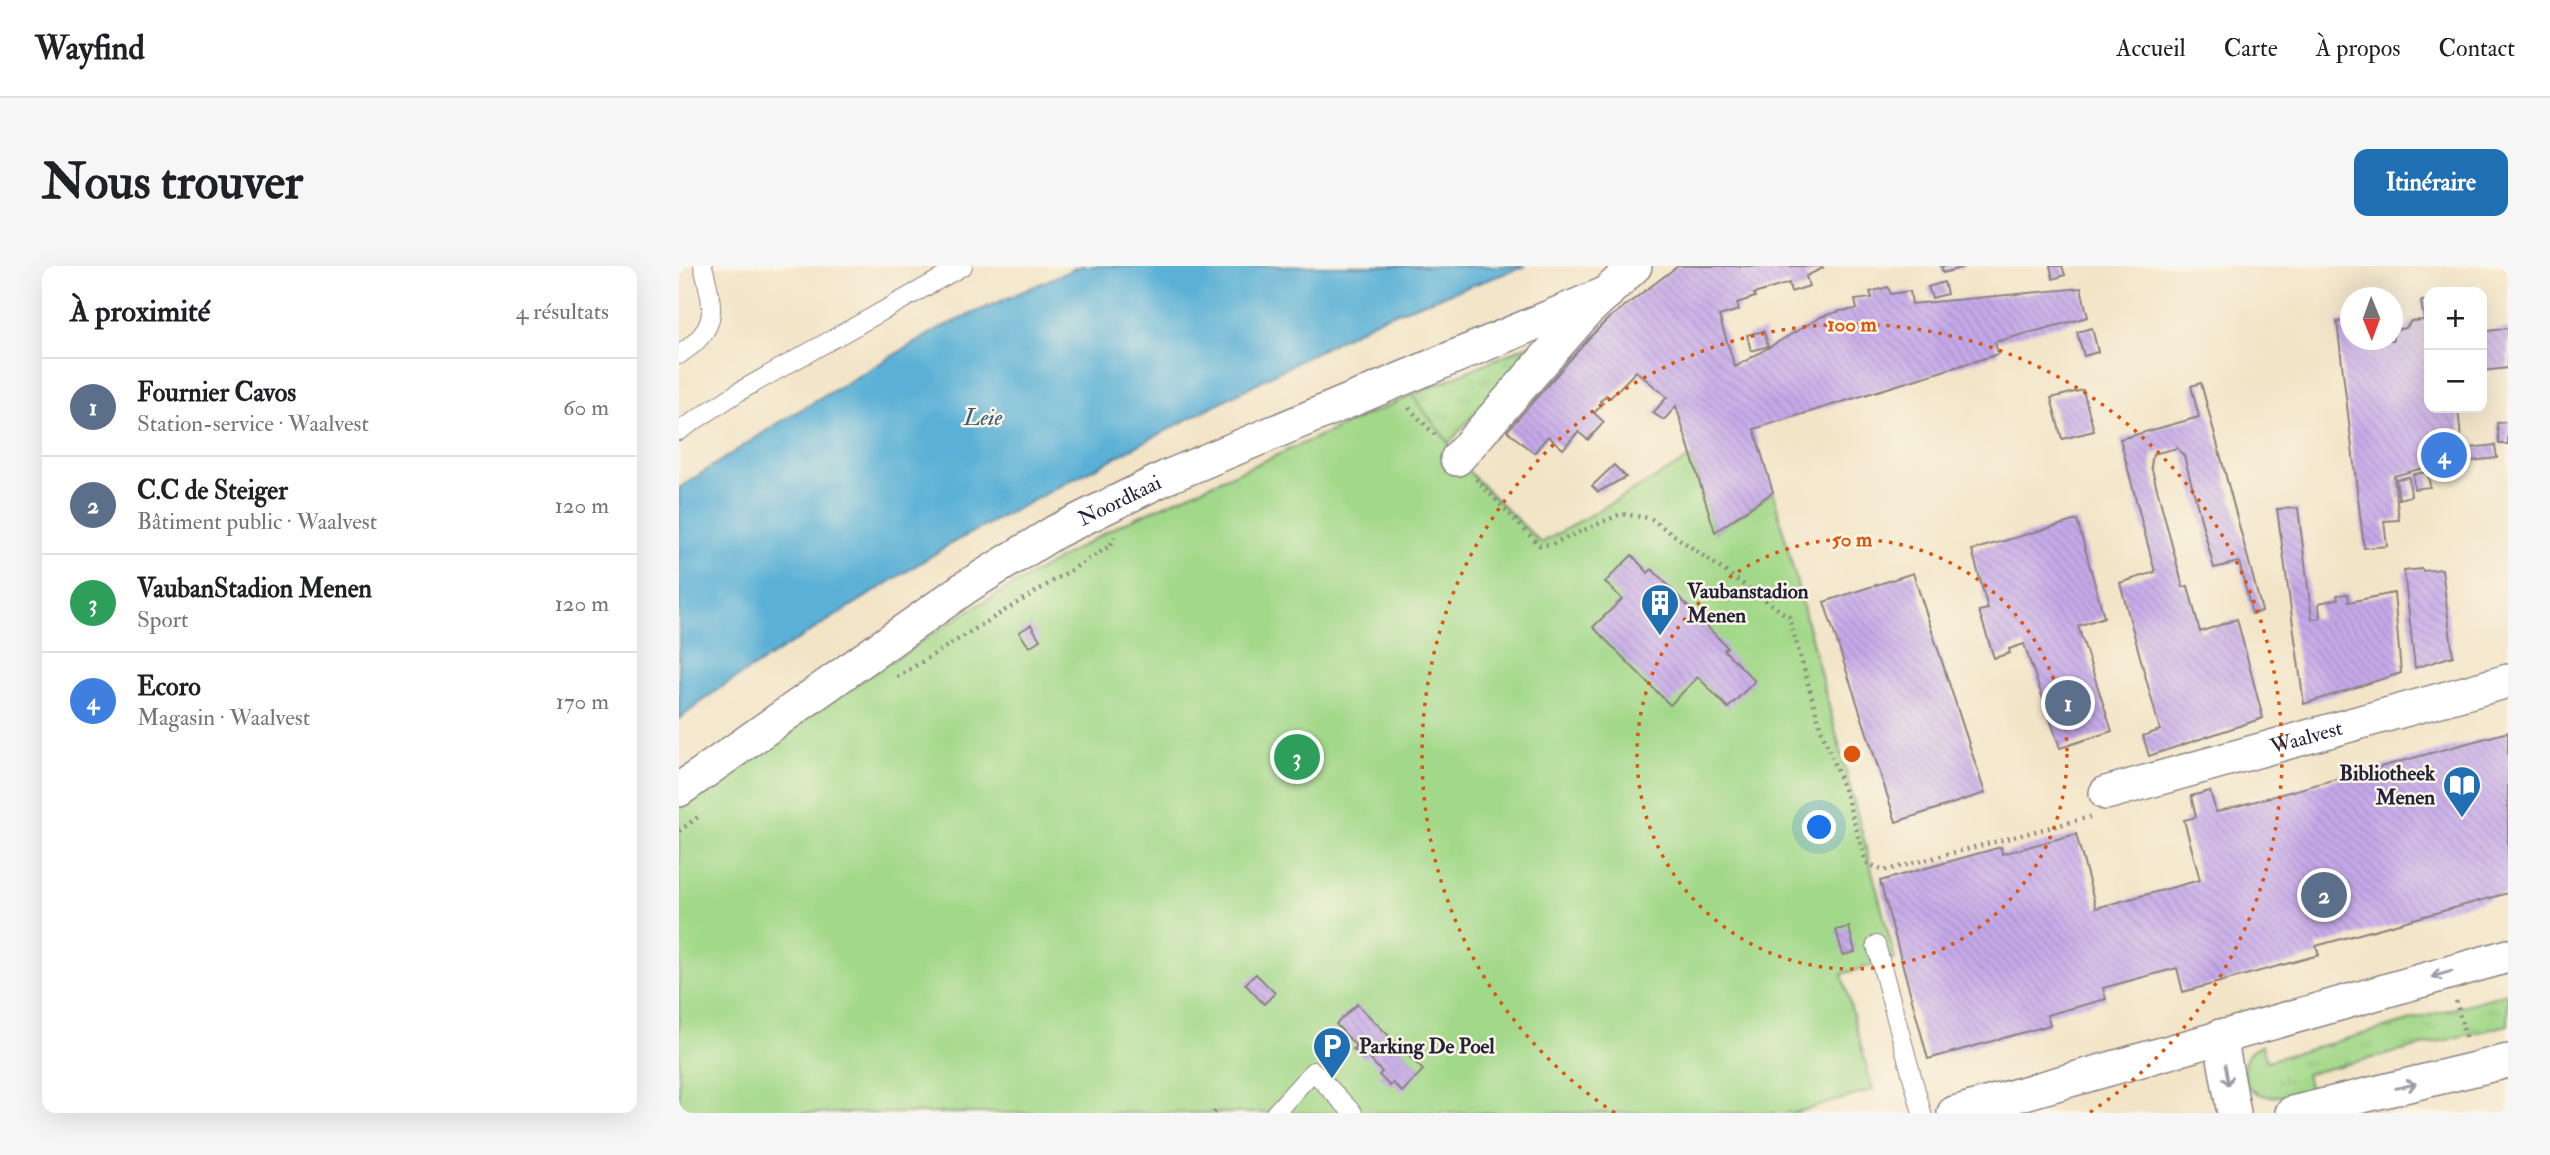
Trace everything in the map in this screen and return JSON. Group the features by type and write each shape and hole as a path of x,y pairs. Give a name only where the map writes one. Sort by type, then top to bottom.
{"street":[{"name":"Noordkaai","path":"1457,458 1586,312 1635,266"},
{"name":"Noordkaai","path":"689,803 966,587 1055,533 1167,477 1607,293"},
{"name":"Waalvest","path":"2106,793 2508,681"},
{"path":"1955,1113 2508,956"},
{"path":"2220,1036 2234,1113"},
{"path":"2292,1113 2508,1061"}],"lane":[{"path":"679,355 700,341 711,320 712,302 703,266"},
{"path":"679,432 740,391 963,266"},
{"path":"1875,945 1922,1113"},
{"path":"1275,1113 1313,1071 1353,1113"}],"path":[{"path":"1387,384 1539,545 1552,544 1621,513 1650,518 1789,617 1821,729 1846,795 1866,862 1883,871 2096,816 2106,793"},
{"path":"891,681 1110,546"},
{"path":"679,831 689,803"},
{"path":"2449,972 2474,1070"},
{"path":"1215,1113 1220,1113"}],"green space":[{"path":"1538,341 1449,443 1412,395"},
{"name":"Vaubanstadion Menen","path":"1412,395 1472,475 1541,543 1692,457 1715,532 1773,492 1895,959 1842,974 1873,1090 1794,1113 679,1113 679,809 826,704 973,608 1115,527"},
{"path":"2508,993 2508,1025 2306,1074 2310,1090 2293,1094 2269,1096 2254,1091 2247,1085 2245,1061 2255,1048 2262,1045 2267,1061"}],"water":[{"name":"Leie","path":"1080,266 1526,266 1381,318 952,543 717,690 679,719 679,488 775,425 940,328"}],"building":[{"path":"1678,266 1822,266 1823,268 1806,276 1809,286 1791,292 1789,283 1754,294 1755,297 1737,303 1739,310 1719,316 1735,367 1821,317 1857,309 1855,300 1872,298 1870,292 1888,287 1891,294 1910,291 1912,304 2081,288 2088,317 1995,342 1998,354 1754,429 1773,492 1715,532 1676,406 1664,420 1653,413 1667,397 1636,371 1610,398 1606,395 1600,401 1603,403 1594,413 1604,422 1588,440 1578,432 1563,449 1548,436 1534,453 1507,431 1609,318"},
{"path":"1941,266 1964,266 1964,267 1943,273"},
{"path":"2050,266 2062,266 2065,275 2053,279"},
{"path":"1944,282 1947,294 1932,298 1928,287"},
{"path":"2424,320 2424,413 2458,413 2462,449 2495,445 2497,458 2430,466 2394,476 2399,520 2384,521 2387,546 2364,548 2340,350 2403,350 2403,328 2411,321"},
{"path":"2337,322 2340,322 2340,347"},
{"path":"2092,328 2098,352 2084,356 2077,332"},
{"path":"2508,328 2508,368 2487,370 2487,331"},
{"path":"1764,331 1768,346 1751,351 1747,335"},
{"path":"2201,383 2262,611 2252,614 2239,562 2214,568 2184,456 2177,448 2153,454 2151,466 2183,587 2188,586 2200,632 2237,619 2263,718 2149,756 2143,736 2160,730 2120,583 2155,572 2120,439 2199,417 2191,386"},
{"path":"2083,390 2094,431 2062,439 2051,398"},
{"path":"2508,422 2508,444 2499,444 2497,423"},
{"path":"1614,465 1626,477 1598,492 1592,486"},
{"path":"2428,472 2430,487 2414,489 2413,474"},
{"path":"2409,477 2411,496 2399,499 2396,479"},
{"path":"2298,508 2312,619 2320,618 2319,603 2338,599 2337,595 2348,594 2349,602 2394,593 2401,673 2304,704 2277,509"},
{"path":"2077,520 2104,617 2078,626 2112,731 2060,748 2024,644 2009,649 2010,653 1994,658 1979,611 1988,609 1972,550"},
{"name":"Vaubanstadion Menen","path":"1632,555 1648,573 1652,569 1727,647 1724,650 1755,681 1728,708 1698,677 1670,705 1593,627 1622,599 1605,582"},
{"path":"2442,569 2453,656 2415,668 2404,571"},
{"path":"1913,573 1985,793 1896,822 1824,602"},
{"path":"1031,625 1040,640 1029,647 1019,632"},
{"path":"2508,732 2508,893 2316,946 2319,955 2183,992 2177,968 2103,988 2106,999 2047,1015 2050,1025 1928,1059 1880,881 2001,847 2002,854 2076,834 2096,908 2200,880 2184,820 2196,817 2191,796 2210,791 2216,812"},
{"path":"1849,927 1855,952 1843,955 1836,930"},
{"path":"1256,974 1275,993 1264,1004 1245,984"},
{"path":"1357,1004 1423,1070 1402,1092 1393,1083 1390,1086 1379,1075 1382,1072 1367,1056 1364,1059 1353,1049 1356,1046 1336,1024"}],"place":[{"name":"Ecoro","path":"2444,455"},
{"name":"Vaubanstadion Menen","path":"1660,637"},
{"name":"Fournier Cavos","path":"2068,703"},
{"name":"VaubanStadion Menen","path":"1297,757"},
{"name":"Bibliotheek Menen","path":"2462,819"},
{"name":"C.C de Steiger","path":"2324,895"},
{"name":"Parking De Poel","path":"1332,1080"}]}
